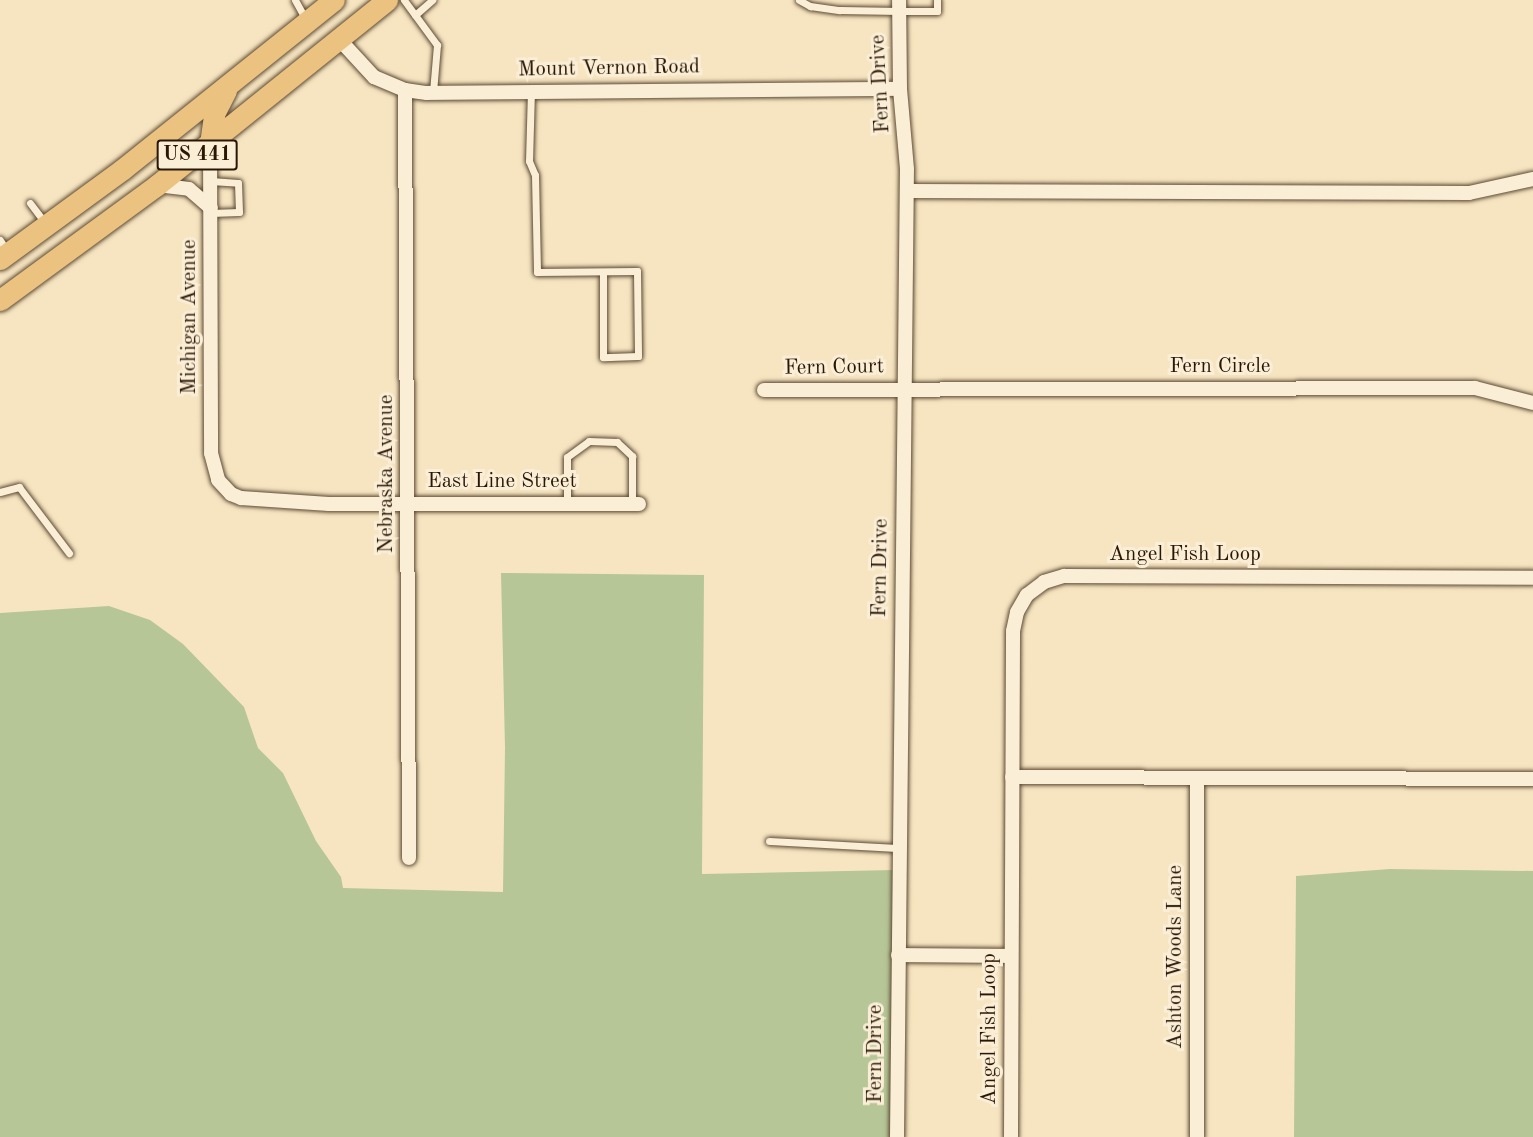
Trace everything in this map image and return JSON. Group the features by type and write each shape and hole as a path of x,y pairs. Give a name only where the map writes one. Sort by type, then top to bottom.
{"main road":[{"name":"US 441","path":"3,251 46,225 227,87 334,0"},
{"path":"342,37 355,8 364,0"},
{"name":"US 441","path":"0,300 210,144 387,0"},
{"path":"210,144 214,114 227,87"},
{"path":"0,295 11,274 3,251"}],"street":[{"name":"Fern Drive","path":"897,1137 898,848 907,191 900,89 900,6"},
{"name":"Mount Vernon Road","path":"342,37 374,77 405,90 433,92 900,89"},
{"name":"Nebraska Avenue","path":"405,90 409,858"},
{"name":"Michigan Avenue","path":"210,144 211,453 224,488"},
{"path":"907,191 1469,193 1533,179"},
{"path":"157,185 189,189 211,210"},
{"name":"Fern Court","path":"764,390 904,387"},
{"name":"Fern Circle","path":"904,387 1475,388 1533,403"},
{"name":"East Line Street","path":"224,488 241,498 285,503 636,504"},
{"name":"Angel Fish Loop","path":"1011,1137 1013,631 1017,612 1027,595 1044,582 1064,576 1533,578"},
{"path":"1012,777 1533,779"},
{"name":"Ashton Woods Lane","path":"1197,778 1197,1137"},
{"path":"898,955 1011,956"}],"lane":[{"path":"295,0 307,22"},
{"path":"404,0 437,45 433,92"},
{"path":"415,15 432,0"},
{"path":"799,0 818,4 900,6 937,11 937,0"},
{"path":"531,90 529,160 534,175 537,272 603,272 637,272 638,356 603,357 603,272"},
{"path":"211,181 238,183 238,212 211,210"},
{"path":"30,204 46,225"},
{"path":"567,503 567,457 589,441 617,442 632,456 636,504"},
{"path":"0,492 19,487 69,553"},
{"path":"769,841 898,848"}],"green space":[{"path":"501,573 704,575 702,874 894,870 896,1137 0,1137 0,613 109,606 150,620 183,644 244,707 258,748 283,773 316,841 341,877 343,888 503,892 505,748"},
{"path":"1390,869 1533,871 1533,1137 1294,1137 1296,876"}]}
